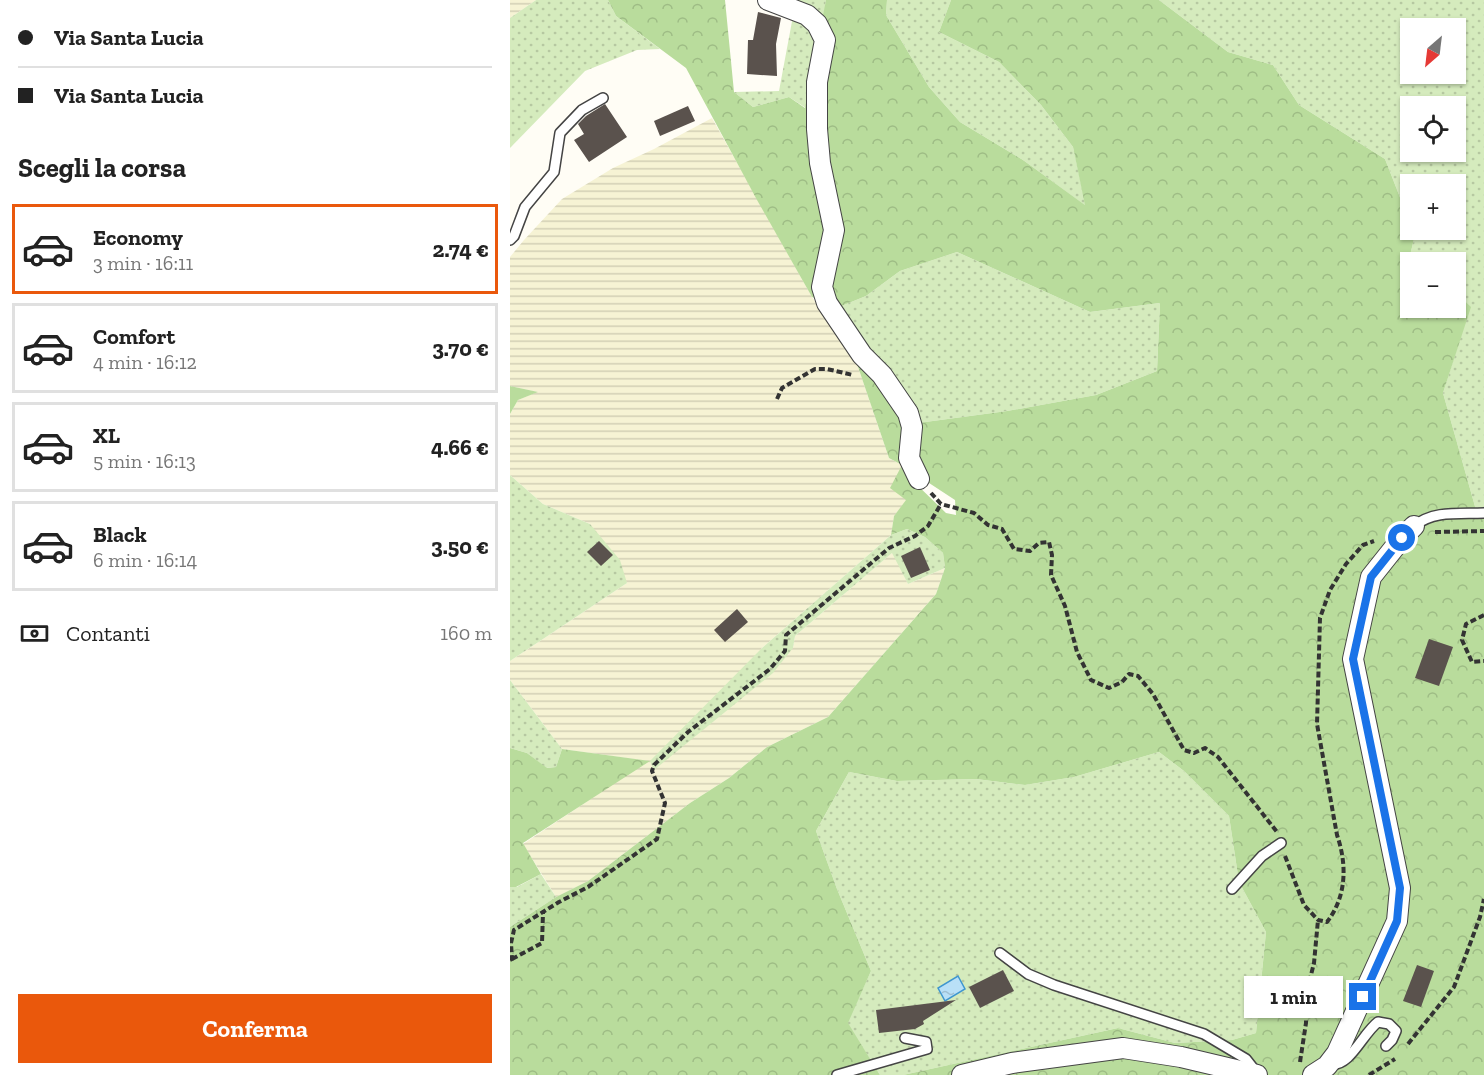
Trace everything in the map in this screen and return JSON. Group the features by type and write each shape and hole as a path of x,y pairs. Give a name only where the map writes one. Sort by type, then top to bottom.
{"street":[{"path":"768,0 807,15 817,24 825,40 818,82 818,129 820,163 834,230 822,287 826,303 862,355 876,369 908,413 912,427 909,458 919,479"},
{"path":"1314,1067 1337,1053 1397,921 1400,888 1353,659 1371,577 1408,532"},
{"path":"962,1075 1012,1063 1123,1048 1181,1057 1257,1075"}],"lane":[{"path":"510,240 514,236 525,207 554,172 560,133 582,110 603,98"},
{"path":"1408,532 1434,514 1484,513"},
{"path":"1232,889 1262,856 1281,843"},
{"path":"1000,953 1028,974 1054,985 1204,1034 1246,1059 1257,1075"},
{"path":"1314,1067 1338,1065 1345,1062 1370,1028 1378,1022 1389,1024 1396,1031 1386,1046"},
{"path":"837,1075 927,1049 926,1042 905,1038"}],"path":[{"path":"777,399 782,388 815,369 866,376 876,369"},
{"path":"919,479 941,504 974,513 988,525 1002,529 1014,549 1030,551 1039,543 1049,542 1052,555 1050,575 1065,606 1077,652 1091,680 1109,688 1122,682 1129,674 1138,676 1153,694 1184,750 1194,753 1205,748 1218,757 1275,828 1304,905 1318,920 1327,922 1335,911 1345,875 1343,852 1337,835 1317,724 1320,618 1335,581 1363,545 1408,532 1484,531"},
{"path":"543,913 542,944 511,960 514,930 543,913 588,887 657,839 665,803 652,771 654,765 688,732 770,669 785,651 786,635 889,548 915,536 928,526 941,504"},
{"path":"1484,615 1466,624 1462,640 1472,662 1484,661"},
{"path":"1369,1075 1395,1060 1454,987 1480,917 1484,898"},
{"path":"1314,1067 1306,1023 1306,995 1314,963 1318,920"}],"shaded area":[{"path":"510,0 536,0 510,18"},
{"path":"712,118 812,297 855,358 889,458 902,465 907,500 894,516 891,535 761,649 793,648 795,636 893,552 908,584 945,568 936,594 828,717 767,747 729,778 690,803 588,881 556,897 523,844 648,761 562,749 510,680 510,661 627,583 590,524 543,504 510,475 510,414 518,400 537,392 510,386 510,257 562,199 613,168"}],"green space":[{"path":"536,0 608,0 616,16 660,49 637,50 585,71 510,148 510,18"},
{"path":"608,0 725,0 734,92 753,107 789,97 805,108 826,0 887,0 886,15 929,87 960,122 1023,160 1085,205 1073,147 1041,105 999,62 939,32 951,0 1159,0 1228,52 1273,65 1299,105 1385,159 1400,197 1400,240 1414,240 1411,252 1400,252 1400,318 1466,318 1466,302 1471,307 1443,393 1476,510 1484,510 1484,1075 903,1075 1118,1028 1175,1043 1232,1040 1256,1033 1266,932 1239,882 1229,816 1184,771 1159,752 1074,777 1025,785 976,779 897,781 849,772 816,831 871,971 848,1023 880,1075 510,1075 510,927 556,897 588,881 690,803 729,778 767,747 828,717 936,594 945,568 943,553 925,537 907,529 891,535 894,516 906,500 890,488 902,465 889,458 855,358 899,408 911,479 946,513 956,515 955,500 926,481 919,464 918,423 1007,411 1096,395 1157,371 1160,303 1090,312 957,252 900,271 866,296 839,307 812,297 686,68 616,16"},
{"path":"780,0 826,0 823,25"},
{"path":"887,0 951,0 939,32 999,62 1041,105 1073,147 1086,206 1023,160 960,122 929,87 886,15"},
{"path":"1159,0 1484,0 1484,510 1476,510 1443,393 1470,307 1466,303 1466,252 1411,252 1414,240 1466,240 1466,174 1400,174 1400,197 1385,159 1299,105 1273,65 1228,52"},
{"path":"793,16 820,36 806,108 789,97 753,107 734,92 779,91"},
{"path":"957,252 1090,312 1160,303 1157,371 1096,395 1007,411 918,423 839,307 866,296 900,271"},
{"path":"510,386 538,392 518,400 510,414"},
{"path":"510,475 543,504 590,524 620,560 627,583 510,661"},
{"path":"907,529 925,537 943,553 945,568 908,584 892,553 795,636 793,648 773,673 654,770 650,761 761,649 891,535"},
{"path":"510,680 562,749 556,767 546,768 527,753 510,748"},
{"path":"510,748 527,753 547,768 556,767 562,749 650,761 523,843 541,874 516,887 510,887"},
{"path":"1159,752 1184,771 1229,816 1239,882 1266,932 1256,1033 1232,1040 1175,1043 1118,1028 903,1075 880,1075 847,1023 871,971 816,831 849,772 897,781 976,779 1025,785 1074,777"},
{"path":"541,874 556,897 510,927 510,887 517,887"}],"water":[{"path":"958,976 965,989 945,1001 938,988"}],"building":[{"path":"758,12 781,18 776,44 777,76 747,74 748,40 753,40"},
{"path":"605,104 627,137 589,162 574,140 584,134 578,124"},
{"path":"688,106 695,121 660,136 654,121"},
{"path":"599,541 613,555 601,566 587,552"},
{"path":"920,547 930,570 911,578 901,556"},
{"path":"737,609 748,622 725,642 714,630"},
{"path":"1429,639 1453,647 1439,686 1415,678"},
{"path":"1417,965 1434,971 1421,1007 1403,1001"},
{"path":"1003,970 1014,991 980,1008 969,987"},
{"path":"956,1000 923,1021 924,1024 915,1029 879,1033 876,1010"}],"route":[{"path":"1363,997 1397,921 1400,888 1353,659 1371,577 1402,538"}]}
